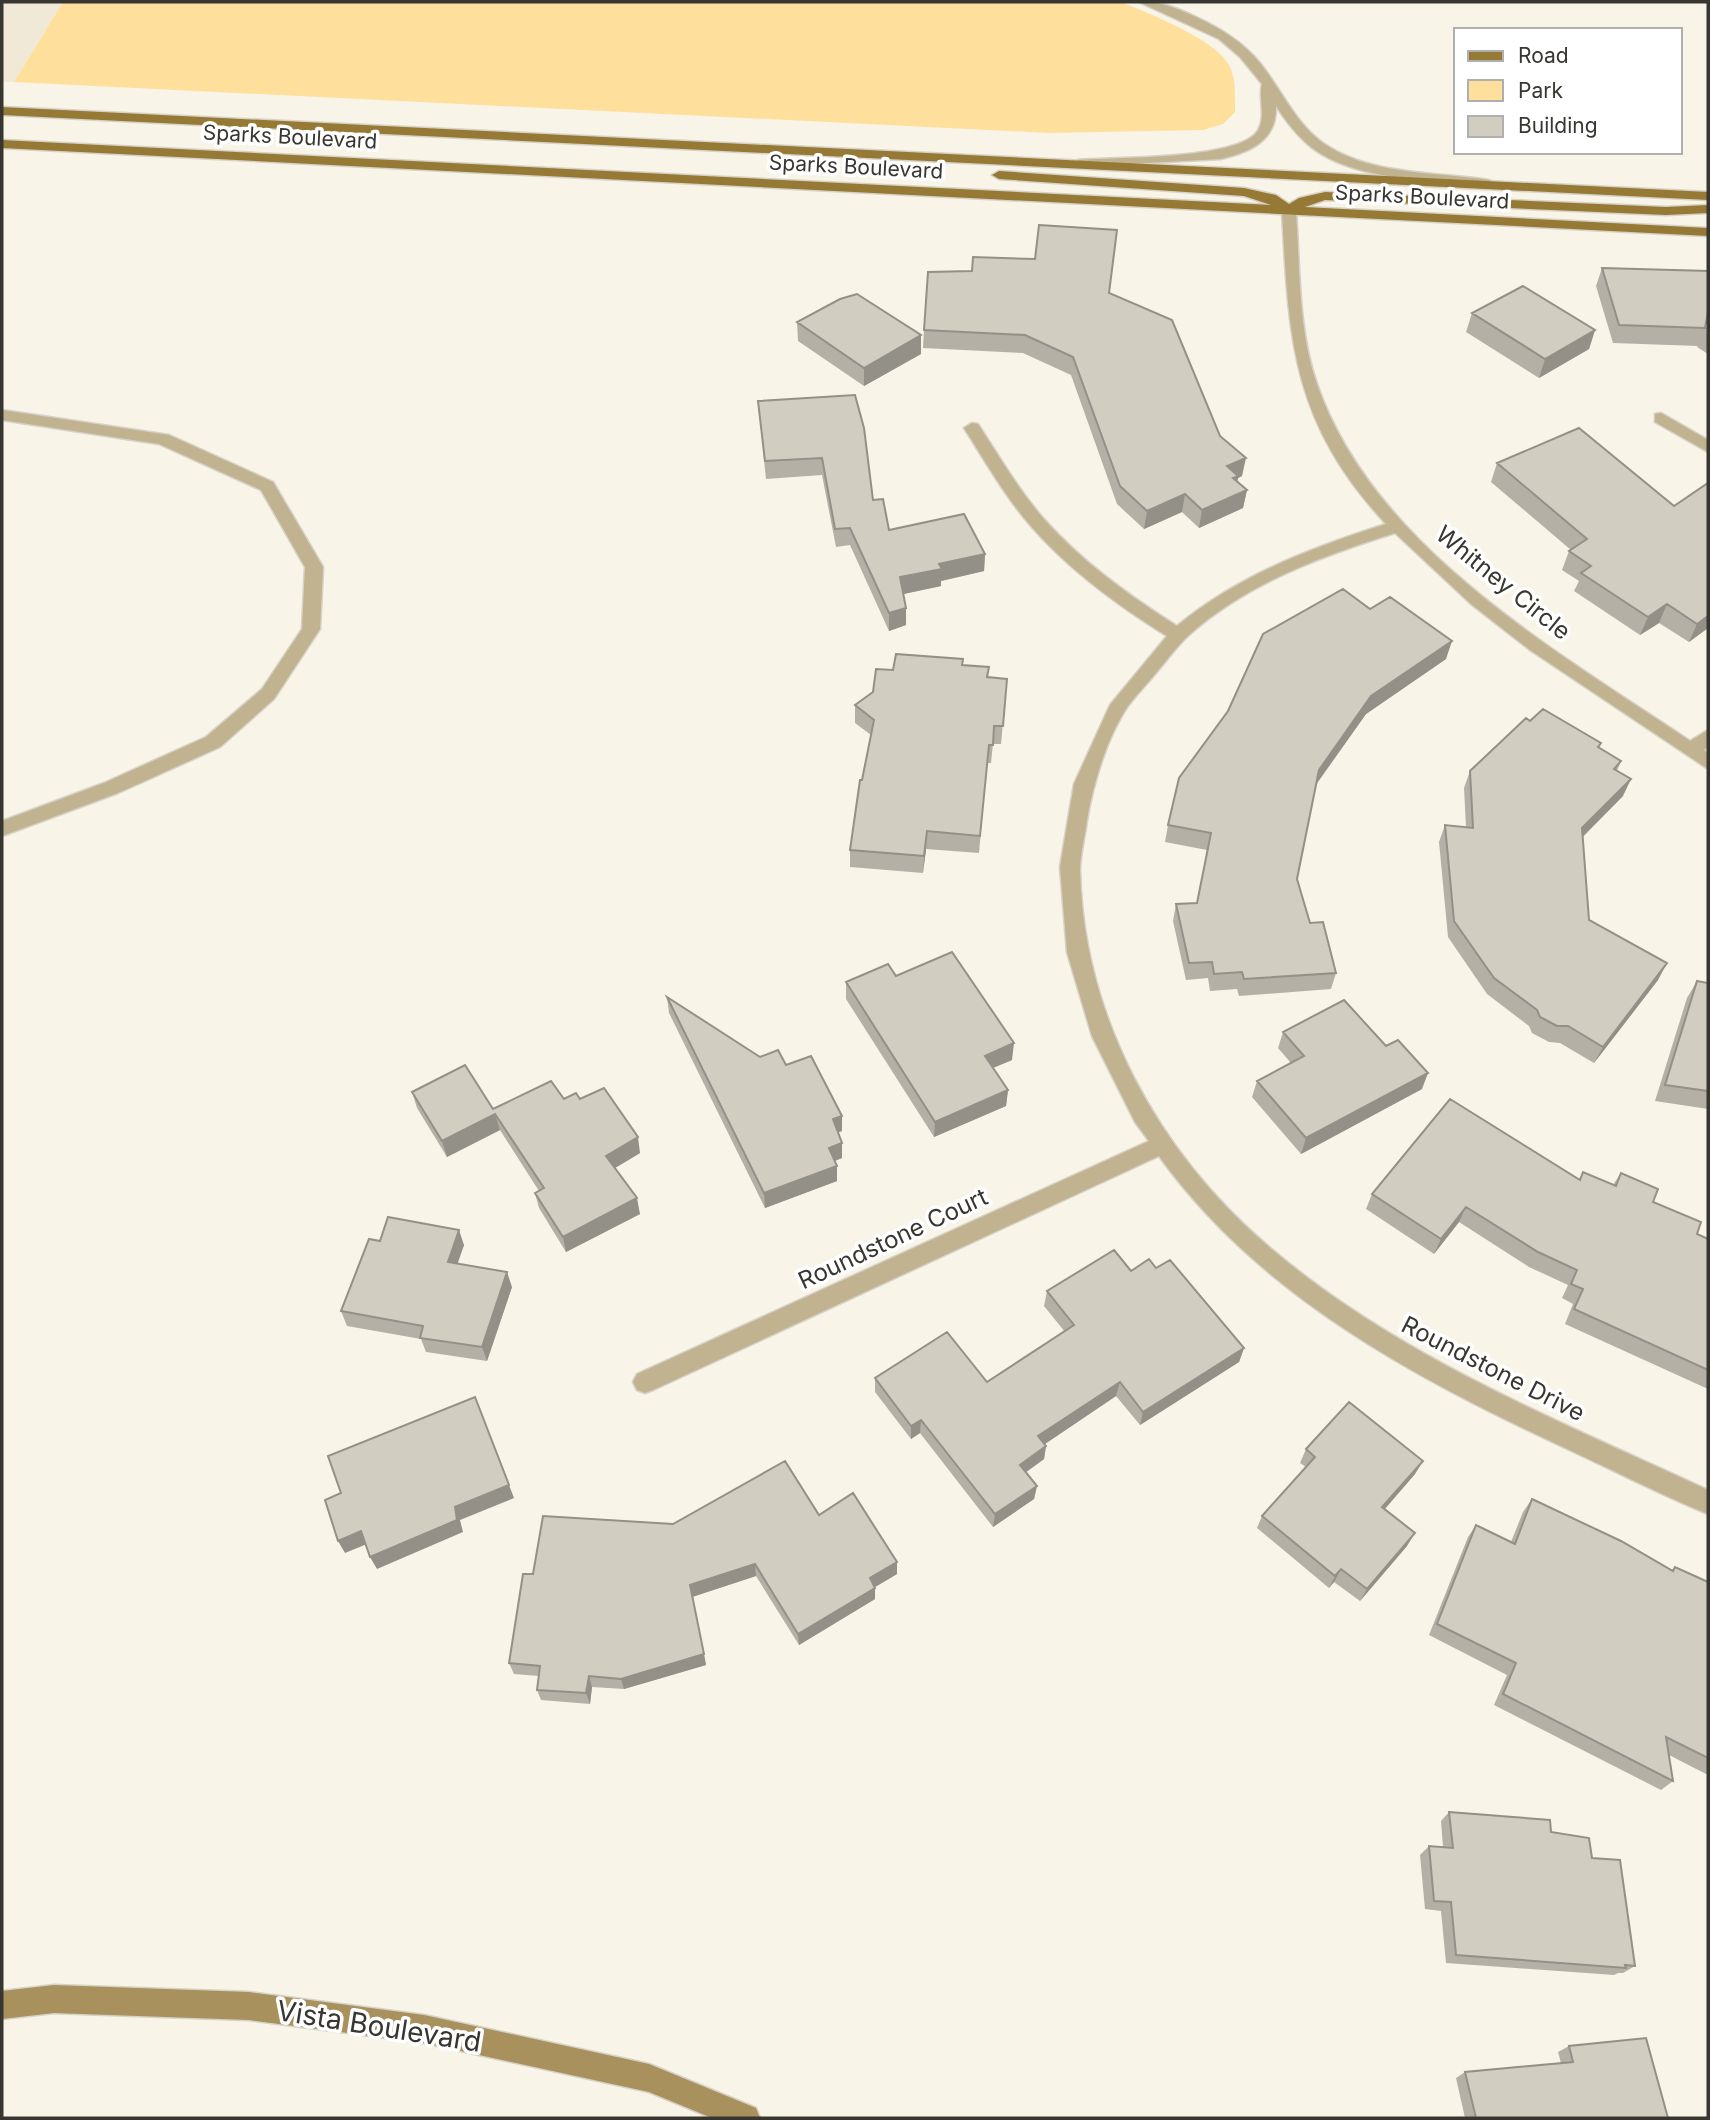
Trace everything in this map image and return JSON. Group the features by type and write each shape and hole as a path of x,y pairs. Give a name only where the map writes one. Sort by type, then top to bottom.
{"main road":[{"name":"Sparks Boulevard","path":"2,111 1522,189 1708,196"},
{"name":"Sparks Boulevard","path":"2,144 1708,232"},
{"path":"706,146 888,166 1244,192 1270,198 1289,211 1304,201 1325,196 1666,211 1708,209"},
{"name":"Vista Boulevard","path":"2,2005 54,1999 248,2006 424,2029 649,2078 746,2118"}],"street":[{"path":"1146,2 1218,34 1243,52 1298,125 1314,142 1331,153 1389,169 1522,189"},
{"path":"1070,164 1221,155 1238,151 1258,139 1270,124 1271,105 1266,82"},
{"name":"Whitney Circle","path":"1289,211 1298,341 1310,387 1339,447 1366,489 1396,526 1446,574 1509,626 1708,762"},
{"path":"2,415 163,439 267,486 314,567 311,629 268,694 213,742 111,788 2,829"},
{"path":"1661,418 1708,447"},
{"path":"972,428 1035,520 1077,564 1130,606 1178,635"},
{"name":"Roundstone Drive","path":"1396,526 1312,553 1253,581 1178,635 1137,679 1107,726 1085,775 1072,833 1068,893 1077,962 1097,1026 1130,1096 1162,1145 1193,1184 1255,1250 1336,1315 1425,1369 1708,1502"},
{"path":"1691,750 1708,737"},
{"name":"Roundstone Court","path":"645,1382 1162,1145"}],"shaded area":[{"path":"2,2 63,2 14,82 2,82"}],"green space":[{"path":"63,2 1121,2 1199,38 1225,59 1234,79 1235,112 1223,124 1203,130 1049,133 14,82"}],"building":[{"path":"1039,225 1117,230 1109,293 1172,320 1220,436 1246,458 1227,466 1238,476 1233,478 1247,490 1202,510 1185,494 1147,511 1120,486 1073,357 1025,335 924,330 928,272 972,271 973,257 1035,259"},
{"path":"1602,268 1708,271 1708,312 1705,328 1619,325"},
{"path":"1523,286 1595,330 1545,359 1472,313"},
{"path":"857,294 921,335 864,368 797,322 840,299"},
{"path":"855,395 864,428 873,500 883,499 889,530 964,514 985,554 939,564 942,569 900,577 906,608 889,613 850,528 835,529 822,458 765,461 758,401"},
{"path":"1579,428 1674,506 1708,483 1708,616 1697,624 1667,604 1648,617 1581,573 1591,566 1569,551 1587,539 1497,463"},
{"path":"1343,589 1370,609 1390,597 1452,641 1371,696 1319,770 1297,879 1310,923 1323,922 1336,973 1244,979 1242,972 1214,974 1212,962 1189,963 1176,904 1197,903 1211,833 1168,825 1179,778 1228,711 1263,634"},
{"path":"896,654 963,659 962,665 989,667 987,677 1007,679 1003,726 994,726 993,745 989,745 980,836 927,831 924,856 850,850 860,780 874,720 855,705 873,692 876,669 893,670"},
{"path":"1543,709 1601,743 1598,747 1621,761 1614,769 1631,779 1582,828 1589,920 1667,963 1603,1047 1568,1026 1557,1026 1540,1017 1537,1010 1494,978 1454,921 1445,825 1473,828 1470,771 1526,718 1530,721"},
{"path":"952,952 1014,1043 985,1056 1008,1090 935,1122 846,982 888,964 896,976"},
{"path":"1697,981 1708,983 1708,1091 1665,1085"},
{"path":"667,997 760,1057 778,1050 786,1065 811,1056 842,1116 833,1119 842,1143 829,1148 837,1166 764,1193"},
{"path":"1344,1000 1386,1046 1398,1040 1428,1073 1306,1138 1257,1081 1304,1056 1283,1032"},
{"path":"465,1065 493,1109 551,1081 564,1099 576,1093 580,1099 604,1088 638,1137 606,1156 637,1198 563,1237 535,1193 544,1188 495,1114 442,1141 412,1092"},
{"path":"1450,1099 1580,1180 1583,1172 1616,1186 1621,1173 1658,1189 1653,1202 1701,1222 1697,1234 1708,1239 1708,1370 1574,1309 1583,1289 1571,1284 1577,1270 1538,1252 1466,1207 1441,1239 1372,1194"},
{"path":"388,1217 459,1230 448,1262 507,1272 482,1347 420,1338 423,1326 341,1311 369,1239 380,1241"},
{"path":"1114,1250 1131,1271 1149,1259 1156,1268 1170,1260 1244,1348 1143,1412 1120,1382 1038,1436 1046,1446 1020,1465 1037,1486 995,1514 921,1420 911,1426 875,1378 947,1332 987,1382 1074,1325 1047,1291"},
{"path":"475,1397 509,1485 455,1507 457,1520 370,1557 361,1531 338,1541 325,1500 341,1493 328,1456"},
{"path":"1349,1402 1423,1461 1382,1507 1415,1533 1367,1589 1341,1569 1335,1576 1262,1516 1315,1457 1306,1449"},
{"path":"785,1461 819,1515 853,1493 897,1562 870,1578 875,1588 798,1634 755,1564 690,1585 704,1654 621,1679 589,1676 586,1693 537,1690 540,1666 509,1663 523,1574 533,1574 543,1516 673,1524"},
{"path":"1532,1499 1621,1541 1673,1571 1675,1567 1708,1582 1708,1758 1666,1737 1673,1781 1503,1694 1516,1663 1437,1624 1476,1525 1515,1544"},
{"path":"1449,1812 1550,1820 1551,1832 1589,1838 1592,1858 1620,1860 1635,1966 1625,1965 1626,1968 1456,1955 1451,1902 1434,1901 1429,1846 1453,1848"},
{"path":"1646,2038 1668,2118 1476,2118 1465,2072 1573,2062 1569,2046"}]}
